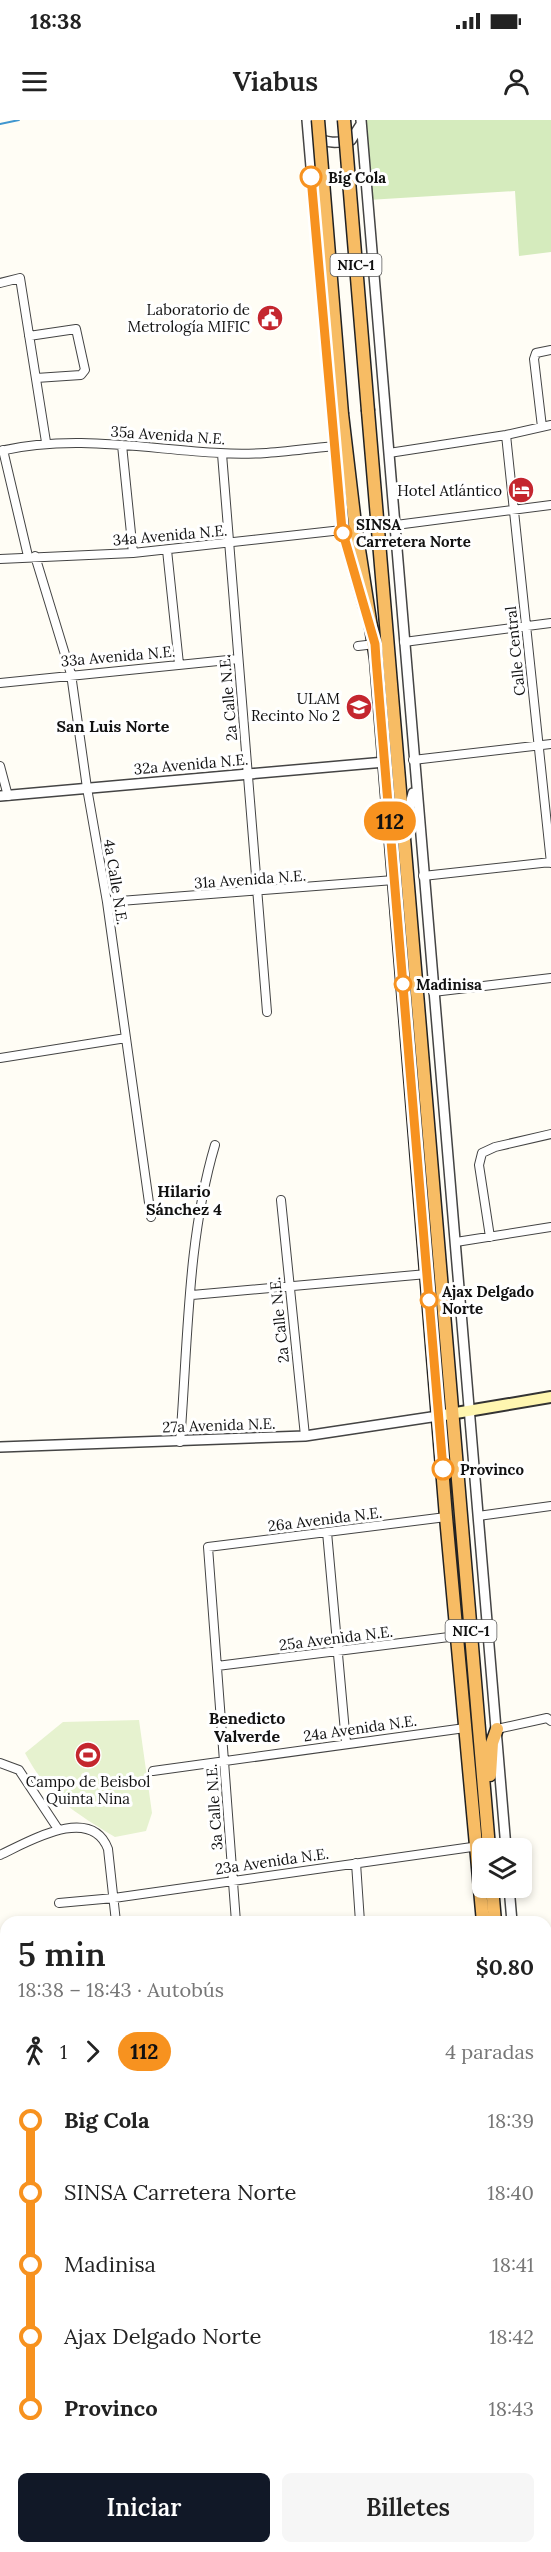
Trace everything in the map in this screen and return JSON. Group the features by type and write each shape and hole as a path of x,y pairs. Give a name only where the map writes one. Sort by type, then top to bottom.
{"highway":[{"name":"NIC-1","path":"344,120 452,1413 484,1838"},
{"name":"NIC-1","path":"311,122 354,524 375,644 465,1728 484,1838"},
{"path":"488,1838 494,1822 489,1768 492,1743 497,1729"},
{"name":"NIC-1","path":"483,1916 484,1898"},
{"path":"493,1898 494,1916"}],"main road":[{"path":"438,1416 551,1397"}],"street":[{"path":"311,122 322,141 351,140 359,146 364,155"},
{"path":"311,122 342,530"},
{"path":"351,140 361,122"},
{"path":"361,122 396,525 415,787 456,1242 505,1838"},
{"path":"0,283 20,278 46,442"},
{"path":"29,336 76,329 85,370 81,375 36,378"},
{"path":"542,426 534,359 536,353 551,350"},
{"path":"389,453 506,435 551,425"},
{"name":"Calle Central","path":"506,435 551,862"},
{"name":"35a Avenida N.E.","path":"1,450 46,442 259,454 334,446"},
{"path":"122,445 133,553"},
{"name":"4a Calle N.E.","path":"1,450 32,556 71,674 87,788 107,902 151,1217"},
{"name":"2a Calle N.E.","path":"222,453 267,1012"},
{"path":"396,525 551,505"},
{"name":"NIC-1","path":"342,530 375,644"},
{"name":"34a Avenida N.E.","path":"0,559 133,553 342,530"},
{"path":"166,550 179,664"},
{"path":"404,642 551,623"},
{"path":"358,646 375,644"},
{"name":"33a Avenida N.E.","path":"0,683 71,674 238,659"},
{"path":"413,760 551,744"},
{"name":"32a Avenida N.E.","path":"4,796 385,762"},
{"path":"0,766 4,796"},
{"path":"402,834 415,787"},
{"path":"423,876 551,862"},
{"name":"31a Avenida N.E.","path":"107,902 394,880"},
{"path":"433,992 551,978"},
{"path":"0,1058 126,1038"},
{"path":"490,1238 479,1166 482,1153 495,1147 551,1134"},
{"path":"180,1442 192,1295 193,1253 202,1188 214,1145"},
{"name":"2a Calle N.E.","path":"281,1200 305,1436"},
{"path":"456,1242 551,1227"},
{"path":"192,1295 427,1274"},
{"name":"27a Avenida N.E.","path":"0,1447 305,1436 438,1416"},
{"path":"478,1516 551,1506"},
{"name":"26a Avenida N.E.","path":"208,1547 446,1517"},
{"path":"327,1532 346,1743"},
{"name":"3a Calle N.E.","path":"208,1547 235,1916"},
{"name":"25a Avenida N.E.","path":"217,1666 457,1636"},
{"path":"497,1729 550,1719"},
{"name":"24a Avenida N.E.","path":"153,1771 465,1728"},
{"path":"0,1763 19,1770 58,1829"},
{"path":"0,1855 58,1829 82,1828 104,1838 110,1860 116,1916"},
{"name":"23a Avenida N.E.","path":"59,1903 114,1898 472,1848"},
{"path":"356,1863 360,1916"},
{"path":"510,1898 511,1916"}],"green space":[{"path":"361,120 551,120 551,252 519,256 515,191 368,200"},
{"path":"139,1720 152,1813 146,1831 115,1837 63,1802 43,1781 25,1753 63,1722"}],"waterway":[{"path":"0,124 19,120"}],"bus line":[{"name":"112","path":"311,177 342,530 375,644 443,1469"}],"place":[{"name":"Big Cola","path":"311,177"},
{"name":"Laboratorio de Metrología MIFIC","path":"270,318"},
{"name":"Hotel Atlántico","path":"521,490"},
{"name":"SINSA Carretera Norte","path":"343,533"},
{"name":"ULAM Recinto No 2","path":"359,707"},
{"name":"Madinisa","path":"403,984"},
{"name":"Ajax Delgado Norte","path":"429,1300"},
{"name":"Provinco","path":"443,1469"},
{"name":"Campo de Beisbol Quinta Nina","path":"88,1755"}],"district":[{"name":"San Luis Norte","path":"113,726"},
{"name":"Hilario Sánchez 4","path":"184,1200"},
{"name":"Benedicto Valverde","path":"247,1727"}]}
